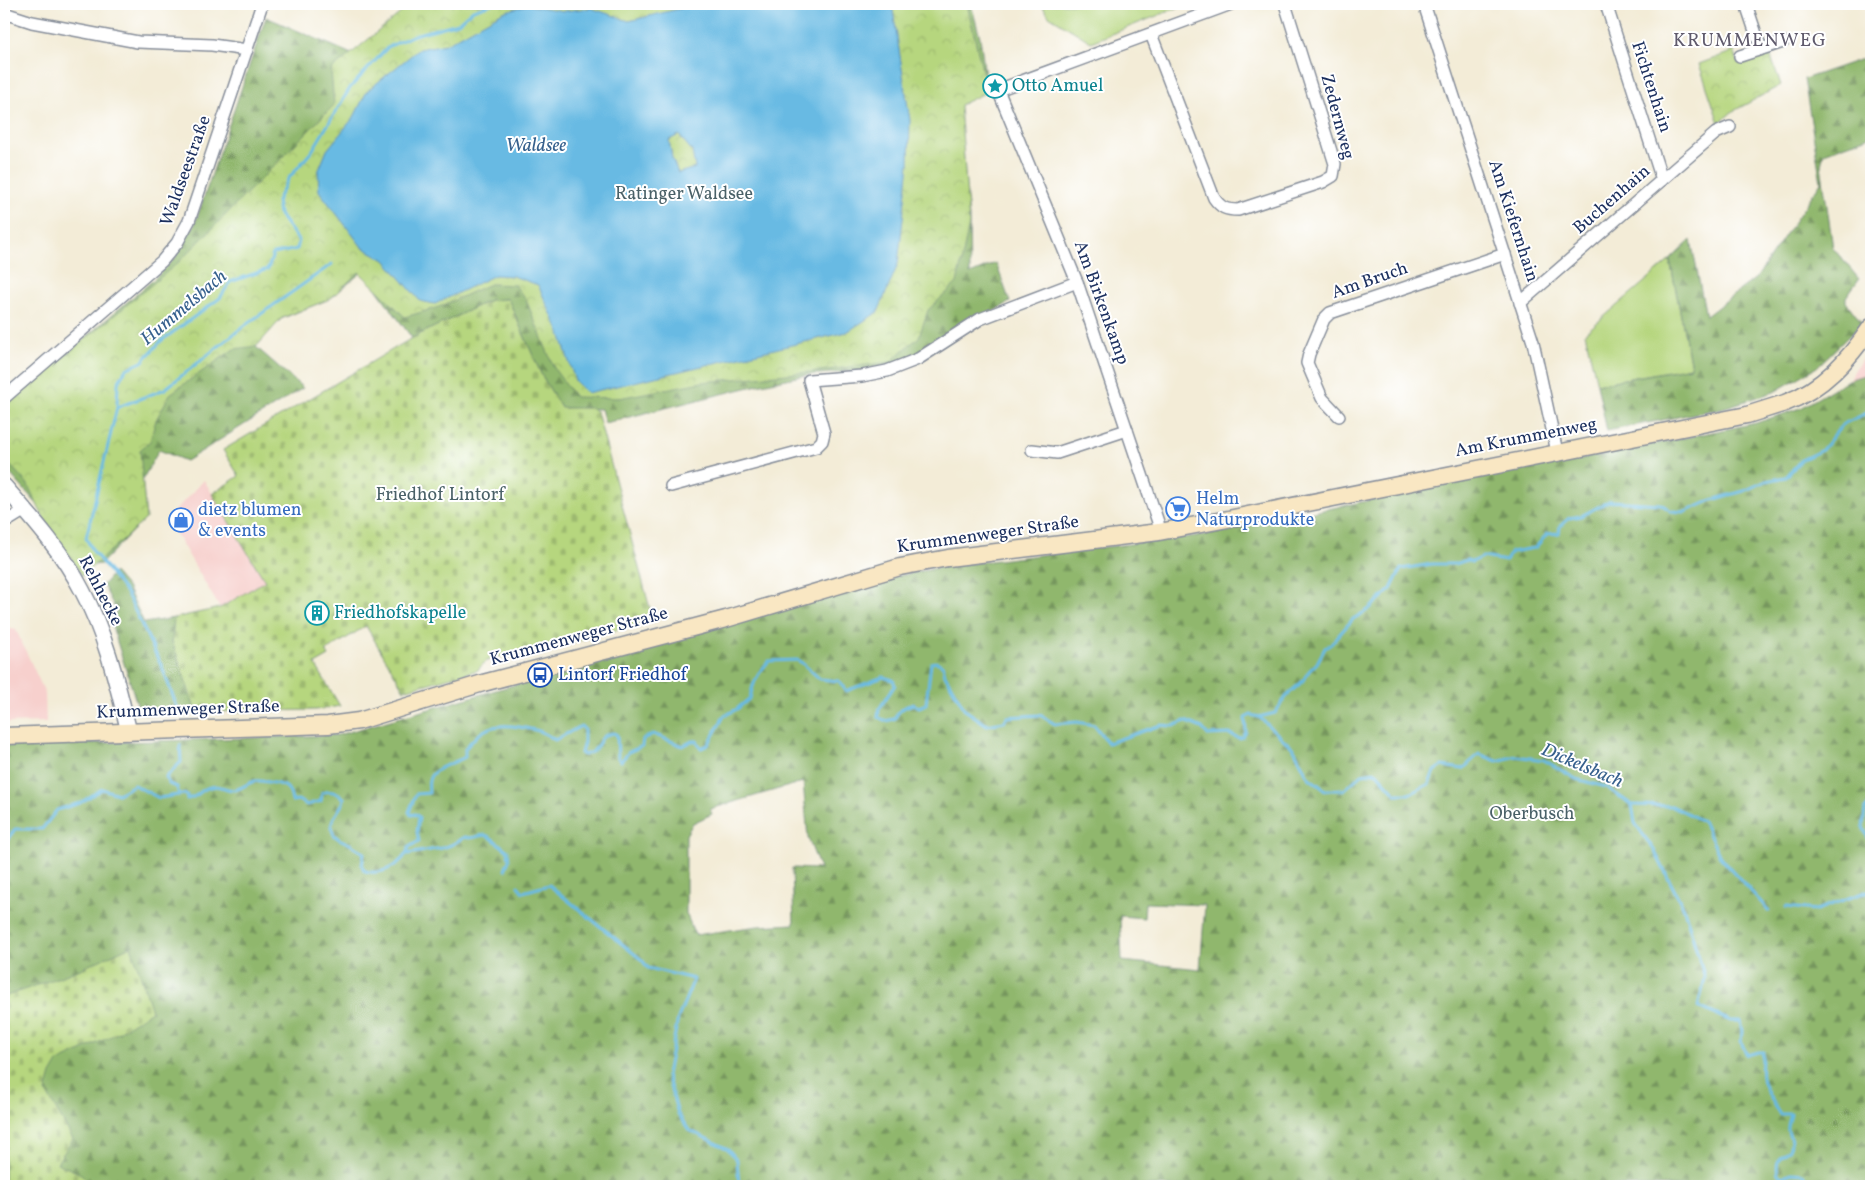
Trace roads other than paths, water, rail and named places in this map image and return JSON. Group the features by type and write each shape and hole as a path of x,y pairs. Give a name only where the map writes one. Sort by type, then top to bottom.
{"main road":[{"name":"Am Krummenweg","path":"1159,532 1747,415 1786,402 1817,386 1854,352 1871,327"},
{"name":"Krummenweger Straße","path":"4,736 328,725 359,720 483,683 726,619 900,567 948,558 1159,532"}],"street":[{"name":"Waldseestraße","path":"4,398 162,261 177,242 189,221 262,4"},
{"path":"1151,34 1231,4"},
{"name":"Zedernweg","path":"1151,34 1214,198 1222,208 1238,210 1324,182 1333,176 1335,164 1285,4"},
{"name":"Am Kiefernhain","path":"1424,4 1533,342 1557,452"},
{"name":"Fichtenhain","path":"1606,4 1662,180"},
{"path":"1746,4 1761,50"},
{"path":"4,13 32,22 138,42 212,45 247,50"},
{"name":"Am Birkenkamp","path":"1151,34 998,90 1077,282 1158,522 1159,532"},
{"path":"1740,56 1783,42"},
{"name":"Buchenhain","path":"1520,303 1716,133 1730,128"},
{"name":"Am Bruch","path":"1339,416 1322,398 1308,363 1308,354 1324,319 1330,313 1506,254"},
{"path":"671,486 816,447 822,441 824,433 809,380 862,376 887,371 918,359 980,319 1077,282"},
{"path":"1032,450 1057,453 1127,430"},
{"name":"Rehhecke","path":"4,486 59,553 82,589 100,628 114,670 129,732"},
{"path":"4,524 25,510"}],"water":[{"name":"Waldsee","path":"699,4 892,4 910,120 909,164 898,264 878,312 847,332 587,393 575,381 560,333 538,285 513,276 495,275 435,304 420,301 385,260 362,247 319,191 318,172 327,150 354,117 367,91 419,49 446,44 503,12 527,5 564,11 591,8 629,21","holes":["679,135 692,151 695,168 678,173 672,158 669,140"]}],"waterway":[{"name":"Hummelsbach","path":"180,715 162,667 127,594 93,551 86,538 117,407 118,383 126,369 142,362 161,341 220,298 230,282 268,269 273,254 297,249 299,241 279,214 277,201 288,179 312,151 350,88 388,47 414,35 458,23 473,10 491,4"},
{"path":"118,407 165,389 244,326 332,264"},
{"path":"1259,717 1275,713 1288,694 1302,682 1317,663 1325,648 1331,644 1353,619 1368,610 1391,589 1401,569 1432,564 1455,564 1467,560 1472,562 1483,557 1506,561 1511,552 1535,548 1547,534 1559,533 1560,526 1569,518 1581,516 1609,501 1661,504 1671,511 1685,512 1712,500 1744,491 1766,481 1786,477 1801,460 1822,450 1843,424 1871,411"},
{"name":"Dickelsbach","path":"4,845 15,829 42,829 57,810 80,803 102,789 118,794 134,785 159,798 184,794 187,795 187,799 211,787 218,786 234,790 252,782 261,781 286,787 292,801 298,800 307,805 321,801 322,793 328,791 344,798 333,819 331,827 334,835 364,853 362,866 365,871 378,872 392,867 402,859 409,847 419,841 417,832 419,817 415,814 411,815 409,812 416,794 429,793 430,776 438,769 465,757 465,749 482,732 495,727 510,726 538,731 555,740 581,726 584,729 584,742 581,753 584,755 592,752 602,738 614,733 617,735 618,758 621,761 629,752 642,746 643,739 653,734 683,746 692,741 697,741 701,748 708,745 724,716 737,709 750,698 756,678 769,661 797,660 820,679 839,681 846,691 883,677 893,680 895,685 879,709 878,717 886,721 894,719 907,706 913,704 919,707 926,704 931,663 934,662 943,666 945,675 965,710 987,725 1004,722 1007,717 1040,715 1055,724 1077,722 1094,725 1108,743 1161,725 1173,726 1185,721 1202,728 1208,735 1229,734 1239,738 1243,737 1246,732 1245,718 1251,715 1259,717 1294,749 1308,777 1325,790 1344,790 1362,774 1376,772 1396,794 1409,794 1429,784 1434,771 1442,766 1463,769 1479,754 1497,761 1516,756 1544,760 1576,779 1606,787 1632,805 1635,823 1654,850 1684,909 1705,978 1698,1007 1731,1021 1740,1021 1742,1031 1741,1042 1747,1055 1763,1052 1761,1072 1764,1085 1780,1114 1791,1114 1788,1124 1788,1133 1791,1140 1790,1147 1778,1161 1778,1174 1782,1177 1792,1173 1803,1174 1807,1179 1805,1186"},
{"name":"Hummelsbach","path":"179,795 177,787 169,784 166,777 181,762 180,745"},
{"path":"1871,804 1865,809 1863,827 1871,844"},
{"path":"1632,805 1672,806 1703,821 1720,857 1769,911"},
{"path":"407,854 442,848 465,837 471,838 485,835 508,851 509,860 505,870"},
{"path":"518,886 523,892 549,885 642,960 648,968 694,979 678,1018 667,1075 678,1114 689,1130 728,1149 737,1160 739,1185 742,1186"},
{"path":"1786,907 1816,910 1871,890"}],"place":[{"name":"Otto Amuel","path":"995,86"},
{"name":"Helm Naturprodukte","path":"1178,509"},
{"name":"dietz blumen & events","path":"181,520"},
{"name":"Friedhofskapelle","path":"317,613"},
{"name":"Lintorf Friedhof","path":"540,675"}],"district":[{"name":"KRUMMENWEG","path":"1750,41"}],"park label":[{"name":"Ratinger Waldsee","path":"684,194"},
{"name":"Friedhof Lintorf","path":"440,495"},
{"name":"Oberbusch","path":"1532,814"}]}
